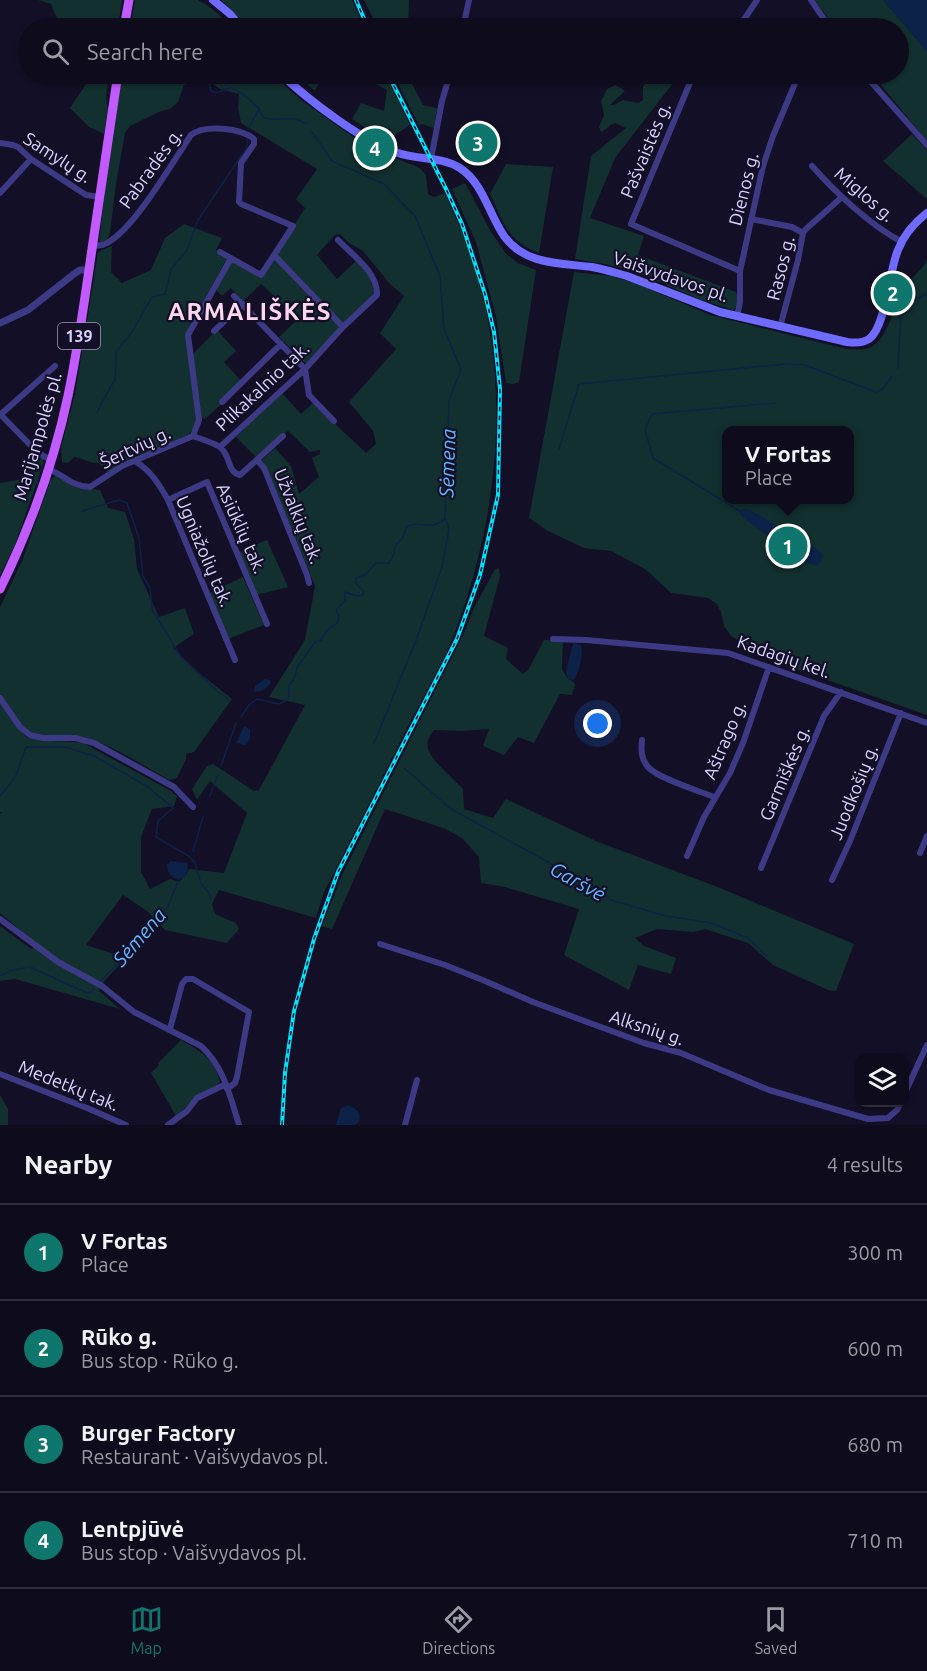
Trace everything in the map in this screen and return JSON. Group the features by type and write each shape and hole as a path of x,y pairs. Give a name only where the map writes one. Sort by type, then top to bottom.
{"main road":[{"path":"126,18 129,0"},
{"path":"213,0 233,18"},
{"name":"Marijampolės pl.","path":"0,588 27,527 50,464 68,397 117,84"},
{"name":"Vaišvydavos pl.","path":"293,84 312,100 377,144 398,153 450,163 468,174 504,236 525,254 542,261 594,268 627,276 737,317 847,342 868,340 876,332 881,318 891,270 902,242"},
{"path":"902,242 913,225 927,213"}],"street":[{"path":"465,18 469,0"},
{"path":"745,18 757,0"},
{"path":"811,0 822,18"},
{"path":"431,159 447,84"},
{"name":"Pašvaistės g.","path":"689,84 631,224 740,271"},
{"name":"Dienos g.","path":"737,317 740,302 740,271 763,166 795,84"},
{"path":"873,84 927,146"},
{"name":"Pabradės g.","path":"93,245 103,245 109,242 127,225 191,135 199,129 208,128 233,131 252,136 254,139 254,144 241,164 239,202 293,226 274,255"},
{"name":"Samylų g.","path":"0,143 18,147 31,159 86,195 100,197"},
{"path":"0,193 31,159"},
{"name":"Miglos g.","path":"812,166 842,197 884,231 902,242"},
{"name":"Rasos g.","path":"780,327 803,233 842,197"},
{"path":"751,219 792,227 803,233"},
{"name":"Plikakalnio tak.","path":"220,447 306,369 343,327 377,295 377,287 370,273 338,240"},
{"path":"220,252 261,275 274,255 343,327"},
{"name":"Šertvių g.","path":"0,415 59,474 74,484 90,487 122,466 193,436 199,420 188,335 231,258"},
{"path":"1,321 17,316 35,305 80,270 89,270"},
{"path":"234,296 306,369 309,395 334,422"},
{"path":"214,331 243,304"},
{"path":"222,402 281,344"},
{"path":"0,415 55,366"},
{"path":"193,436 220,447 228,459 231,470 240,476 283,436"},
{"name":"Ugniažolių tak.","path":"135,461 147,468 168,500 235,660"},
{"name":"Užvalkių tak.","path":"258,461 264,468 309,583"},
{"name":"Asiūklių tak.","path":"168,500 207,482 267,624"},
{"name":"Kadagių kel.","path":"553,639 720,651 927,723"},
{"name":"Aštrago g.","path":"687,856 714,797 730,773 743,743 769,667"},
{"name":"Garmiškės g.","path":"761,868 824,716 841,692"},
{"path":"0,698 20,727 30,735 43,738 75,738 94,743 174,787 193,807"},
{"name":"Juodkošių g.","path":"832,880 901,713"},
{"path":"642,740 640,751 649,769 714,797"},
{"path":"920,853 927,836"},
{"path":"0,919 58,962 102,986 134,1012 201,1046 218,1066 239,1125"},
{"name":"Alksnių g.","path":"380,944 445,965 533,1002 644,1043 681,1053 770,1090 868,1119 887,1122 898,1107"},
{"path":"168,1125 187,1111 197,1098 235,1083 249,1012 193,979 186,979 182,984 170,1029"},
{"path":"909,1084 927,1046"},
{"name":"Medetkų tak.","path":"0,1074 126,1125"},
{"path":"405,1125 417,1080"}],"green space":[{"path":"38,0 122,0 119,18 57,18 51,4"},
{"path":"135,0 198,0 222,18 132,18"},
{"path":"221,0 352,0 360,18 240,18"},
{"path":"364,0 409,0 408,18 373,18"},
{"path":"815,0 883,0 899,18 828,18"},
{"path":"909,30 927,51 927,141 880,84 909,84"},
{"path":"86,84 108,84 106,96 108,110 104,134 89,127 70,108"},
{"path":"121,84 186,84 184,85 178,102 170,109 130,126 125,133 110,233 101,243 99,240"},
{"path":"213,84 283,84 301,100 362,143 420,168 426,175 428,194 434,197 445,193 470,252 483,298 492,346 496,393 496,441 491,489 483,537 456,629 440,665 324,892 316,918 219,890 212,904 215,914 236,923 239,929 227,943 165,930 147,911 123,895 86,945 126,958 105,980 99,991 120,1009 15,979 0,981 0,926 31,949 38,945 0,913 0,814 3,812 0,812 0,702 26,737 83,743 177,796 174,806 152,809 141,837 141,872 150,889 170,879 179,882 189,869 224,873 247,813 210,781 197,800 192,789 207,766 213,764 254,791 259,790 305,705 269,697 305,640 315,586 262,460 275,448 291,466 299,494 319,477 312,458 320,454 320,450 310,452 288,431 257,458 236,437 282,393 301,414 313,403 366,453 376,444 373,431 349,402 396,349 380,333 404,296 389,283 363,251 349,243 340,234 335,235 317,255 337,279 356,261 369,274 375,294 306,364 279,337 298,319 261,284 243,301 231,288 222,296 216,290 232,260 262,276 305,208 296,199 317,169 241,123 238,107 239,94 220,89"},
{"path":"307,84 319,84 315,91"},
{"path":"375,84 390,84 410,125 396,134 397,142 394,144 390,144 352,119 361,103 384,111 387,90"},
{"path":"398,84 412,84 423,105 437,108 434,128 419,125"},
{"path":"646,84 672,84 615,158 590,218 644,236 638,255 736,292 738,302 733,310 701,300 634,271 575,259 591,156 626,128 615,123 601,132 599,127 604,115 601,101 607,89 616,85 625,91 610,105 623,100 638,103 643,100 643,86"},
{"path":"912,134 927,150 927,199 883,161"},
{"path":"506,164 553,167 539,253 519,242 507,229 490,194"},
{"path":"465,183 491,232 506,254 518,263 536,270 519,382 513,384 506,383 496,317 476,242 452,189"},
{"path":"184,224 222,238 216,250 227,258 202,304 198,303 186,333 196,419 194,428 189,434 107,472 99,463 74,457 68,463 62,462 61,448 75,394 98,253 112,246 111,272 122,283 151,270 165,238"},
{"path":"927,260 927,715 769,658 731,636 724,626 717,604 708,598 671,593 645,569 611,551 584,548 548,531 529,518 574,272 611,276 635,283 710,315 846,349 868,348 879,340 908,282"},
{"path":"217,330 236,351 224,362 244,384 205,419 201,417 192,355"},
{"path":"36,456 44,462 15,545 0,575 0,483 22,479"},
{"path":"57,475 74,487 100,490 108,508 125,512 134,539 137,569 159,617 185,608 194,634 173,648 198,672 232,699 194,752 186,754 177,778 169,780 118,751 87,738 34,733 20,723 0,694 0,607 22,561 51,479"},
{"path":"267,540 288,587 256,595 239,552"},
{"path":"499,568 500,576 484,636 508,648 506,659 523,674 528,670 544,640 563,641 562,669 568,679 575,684 572,695 560,694 534,743 518,737 504,755 483,746 489,729 434,730 428,741 430,753 463,789 464,809 493,818 506,799 596,841 720,888 854,944 836,991 828,990 773,965 748,943 705,929 694,932 657,929 635,938 644,946 676,958 671,974 638,965 629,990 564,955 579,909 505,887 481,883 479,857 463,839 446,829 385,809 332,929 322,926 342,875 464,633 474,608 495,569"},
{"path":"243,577 264,625 228,639 209,593"},
{"path":"181,1040 201,1052 210,1061 220,1082 201,1094 176,1116 151,1073"},
{"path":"0,1095 8,1109 8,1125 0,1125"}],"water":[{"path":"883,0 927,0 927,51 909,30 909,18 899,18"},
{"path":"750,510 814,547 823,554 821,562 816,566 800,559 745,519 740,514 740,511"},
{"path":"574,643 581,645 582,653 574,680 568,679 566,671"},
{"path":"265,679 271,682 268,687 254,692 255,686"},
{"path":"244,726 250,729 250,738 244,745 237,741"},
{"path":"171,861 187,863 187,872 182,879 173,878 168,871 167,865"},
{"path":"348,1105 358,1111 359,1122 355,1125 336,1125 341,1108"}],"waterway":[{"name":"Sėmena","path":"209,84 211,91 214,92 233,88 257,107 264,118 296,119 307,124"},
{"path":"248,129 258,111"},
{"name":"Sėmena","path":"241,717 249,705 257,699 278,704 287,700 289,685 294,679 298,666 315,642 321,640 327,630 337,623 339,618 336,610 345,601 345,592 356,596 363,595 364,591 357,584 356,578 365,575 376,563 389,563 395,546 402,539 407,526 432,525 445,519 449,400 461,369 444,329 440,276 415,216 384,184 332,161 312,132"},
{"path":"97,412 115,379 116,352 132,332 152,297 165,294 171,269 187,250 198,220 247,147 247,139"},
{"path":"898,369 901,310 906,304 927,294"},
{"path":"559,449 579,384 785,364 805,365 876,392 882,390 892,376"},
{"path":"722,500 653,458 645,430 652,414 776,403"},
{"path":"82,511 119,500 127,503 139,538 143,576 150,588 152,609 181,657 228,699"},
{"path":"729,504 740,511"},
{"name":"Garšvė","path":"374,743 415,643 442,567 449,530 446,520"},
{"name":"Sėmena","path":"221,766 236,723"},
{"path":"0,796 16,776 26,747 66,747 96,757 148,787 173,808 158,821 156,837 190,857 195,863 201,883 209,893 211,900"},
{"name":"Garšvė","path":"404,768 451,809 548,862 611,900 666,916 711,923 748,938 768,957"},
{"name":"Sėmena","path":"210,796 218,775"},
{"name":"Sėmena","path":"193,851 203,817"},
{"name":"Sėmena","path":"100,981 126,956 168,906 179,879"},
{"name":"Sėmena","path":"0,976 13,970 30,967 87,993 94,989"}],"railway":[{"path":"356,0 364,18"},
{"path":"282,1125 285,1073 294,1011 314,939 338,872 457,639 480,575 498,495 500,389 494,332 485,294 462,224 393,84"}],"place":[{"name":"Burger Factory","path":"478,143"},
{"name":"Lentpjūvė","path":"375,148"},
{"name":"Rūko g.","path":"893,293"},
{"name":"V Fortas","path":"788,546"}],"district":[{"name":"ARMALIŠKĖS","path":"250,311"}]}
